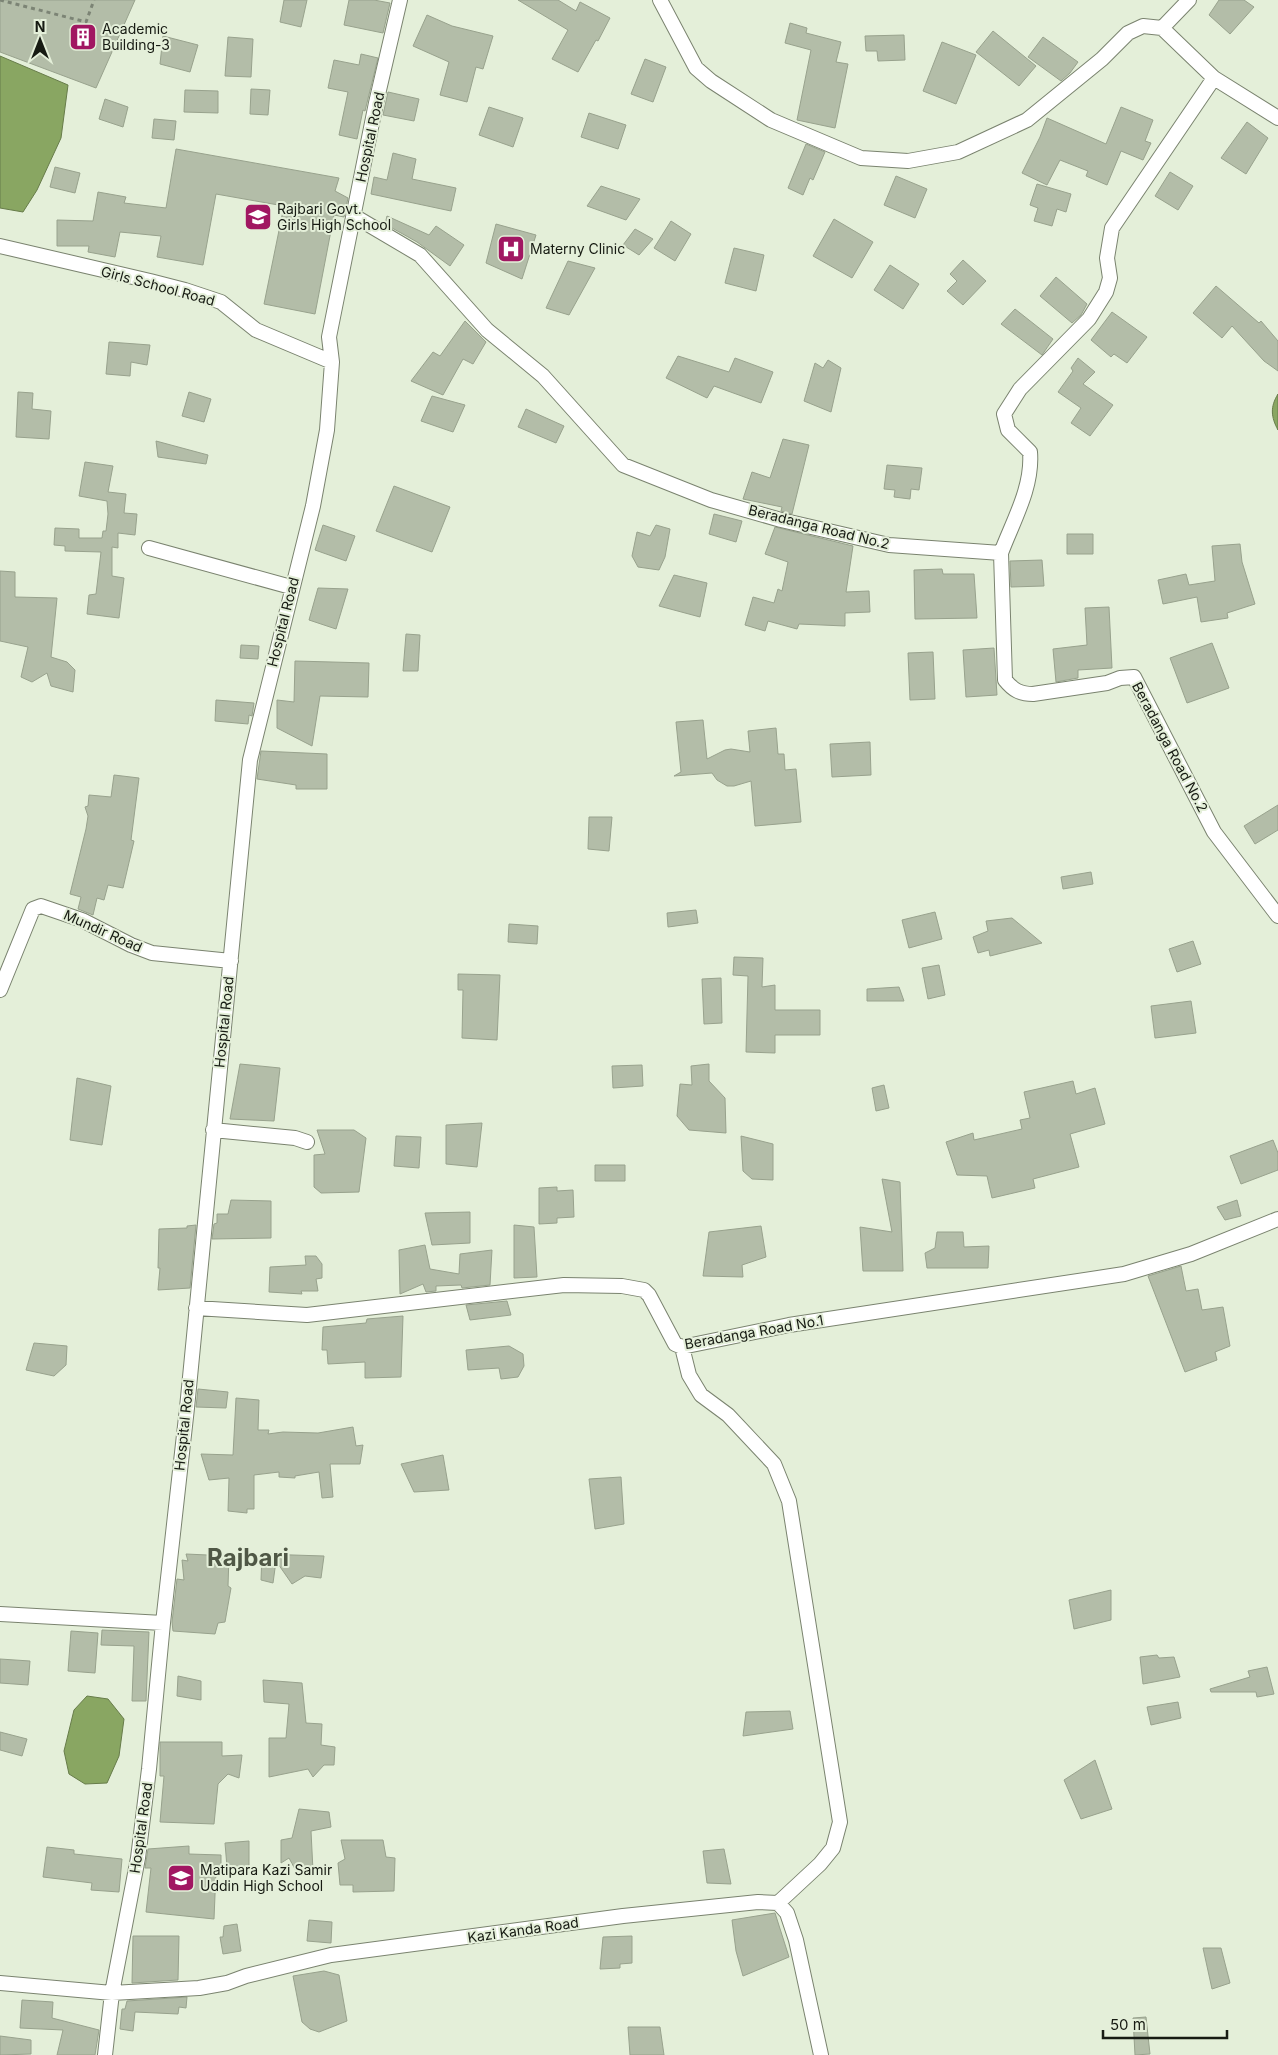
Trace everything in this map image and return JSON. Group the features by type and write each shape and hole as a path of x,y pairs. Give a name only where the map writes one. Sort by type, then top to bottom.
{"street":[{"name":"Hospital Road","path":"105,2055 112,1993 138,1858 149,1769 187,1408 250,760 260,725 269,677 291,588 313,506 327,430 332,362 329,337 400,0"},
{"path":"660,0 696,68 711,81 771,120 861,158 908,161 958,152 1027,120 1102,58 1128,33 1143,26 1162,28 1214,78 1278,118"},
{"path":"1162,28 1189,0"},
{"path":"1001,553 1029,480 1031,467 1030,452 1008,430 1004,414 1020,389 1089,319 1098,305 1106,292 1110,278 1107,258 1112,228 1214,78"},
{"name":"Beradanga Road No.2","path":"354,216 420,255 486,330 543,376 623,465 711,500 781,520 889,545 1001,553 1005,680 1011,687 1022,694 1032,694 1134,677 1214,832 1278,916"},
{"name":"Girls School Road","path":"0,246 150,281 221,302 256,330 332,362"},
{"path":"150,548 291,588"},
{"name":"Mundir Road","path":"0,990 33,909 42,906 82,920 131,945 152,953 230,961"},
{"path":"213,1130 296,1138 307,1142"},
{"name":"Beradanga Road No.1","path":"196,1308 307,1316 564,1285 622,1286 644,1290 649,1295 672,1340 675,1344 682,1347 798,1324 1124,1274 1191,1254 1278,1219"},
{"path":"682,1347 689,1375 701,1395 728,1415 774,1464 789,1502 840,1822 833,1848 820,1864 778,1903 787,1913 796,1940 821,2055"},
{"path":"0,1614 163,1623"},
{"name":"Kazi Kanda Road","path":"0,1983 112,1993 199,1988 331,1955 623,1916 758,1902 778,1903"}],"path":[{"path":"0,0 86,22 94,0"}],"shaded area":[{"path":"0,56 68,85 61,138 37,190 23,212 0,208"},
{"path":"1278,394 1278,430 1272,412"},
{"path":"87,1696 108,1699 124,1719 119,1756 107,1783 85,1784 69,1774 64,1751 74,1710"}],"building":[{"path":"0,0 135,0 96,88 0,52"},
{"path":"284,0 307,0 301,27 280,22"},
{"path":"349,0 374,0 390,3 383,33 344,25"},
{"path":"518,0 558,0 576,11 580,2 610,18 578,72 552,59 568,30"},
{"path":"1219,0 1244,0 1254,7 1230,34 1209,15"},
{"path":"427,15 452,26 493,36 483,69 476,67 467,102 440,95 449,62 413,46"},
{"path":"790,23 807,28 806,33 841,42 836,62 848,64 835,128 797,120 811,50 785,43"},
{"path":"993,31 1036,66 1019,86 976,52"},
{"path":"904,35 905,60 878,61 877,51 866,51 865,36"},
{"path":"163,36 198,45 190,72 160,64"},
{"path":"228,37 253,39 251,77 225,76"},
{"path":"1043,37 1078,62 1061,81 1028,57"},
{"path":"942,42 976,55 956,104 923,91"},
{"path":"361,54 378,58 357,139 339,135 348,92 328,88 334,60 359,65"},
{"path":"645,59 666,67 653,102 631,94"},
{"path":"251,89 270,90 268,115 250,114"},
{"path":"185,90 218,91 218,113 184,112"},
{"path":"388,92 419,99 414,121 383,115"},
{"path":"105,99 128,107 123,127 99,119"},
{"path":"489,107 523,118 513,147 479,135"},
{"path":"1121,107 1153,120 1145,141 1151,143 1143,160 1121,151 1107,185 1086,176 1088,171 1060,160 1047,185 1022,173 1047,118 1106,144"},
{"path":"589,113 626,125 618,149 581,137"},
{"path":"154,119 176,121 174,140 152,138"},
{"path":"1247,122 1268,138 1246,174 1221,158"},
{"path":"806,144 825,152 813,180 810,178 803,195 788,188"},
{"path":"176,149 339,178 335,191 348,198 344,217 334,215 315,314 264,304 284,206 216,194 203,265 157,257 161,236 120,232 115,257 88,252 89,246 57,246 57,220 93,221 98,192 126,197 124,203 166,208"},
{"path":"393,153 416,159 412,179 456,188 451,211 371,194 374,177 387,180"},
{"path":"55,167 80,173 75,193 50,187"},
{"path":"1170,172 1193,186 1178,210 1155,196"},
{"path":"896,176 927,189 915,218 884,205"},
{"path":"1037,184 1071,194 1066,212 1057,209 1052,226 1034,221 1038,208 1030,205"},
{"path":"601,186 640,199 626,220 587,206"},
{"path":"387,216 429,235 436,226 464,245 450,266 417,242 385,224"},
{"path":"834,219 873,242 852,278 813,256"},
{"path":"671,221 691,234 675,261 654,248"},
{"name":"Materny Clinic","path":"496,224 536,235 522,279 486,263"},
{"path":"635,229 653,239 639,255 623,245"},
{"path":"734,248 764,255 756,291 725,283"},
{"path":"963,260 986,281 963,305 947,291 957,281 950,274"},
{"path":"568,261 595,268 569,315 546,308"},
{"path":"890,265 919,284 903,309 874,290"},
{"path":"1056,277 1087,304 1081,315 1072,323 1040,296"},
{"path":"1216,286 1259,323 1261,321 1278,341 1278,371 1264,361 1232,326 1222,338 1193,313"},
{"path":"1015,309 1053,339 1042,355 1001,324"},
{"path":"1112,312 1147,337 1127,363 1114,354 1111,357 1091,340"},
{"path":"465,321 486,342 473,364 463,359 443,395 411,381 433,352 440,356"},
{"path":"109,342 150,345 147,365 131,362 130,376 106,374"},
{"path":"678,356 729,372 735,358 773,372 761,403 714,386 707,398 666,378"},
{"path":"1078,358 1095,372 1083,384 1113,405 1090,436 1071,423 1081,408 1058,392 1073,371 1071,368"},
{"path":"828,360 841,368 831,412 804,401 815,363 823,368"},
{"path":"18,392 33,393 32,409 51,411 49,439 16,437"},
{"path":"189,392 211,399 204,422 182,416"},
{"path":"432,396 465,405 453,432 421,421"},
{"path":"526,409 564,426 556,443 518,427"},
{"path":"783,439 809,445 792,514 781,511 782,507 743,499 752,472 770,478"},
{"path":"156,441 208,455 206,464 158,457"},
{"path":"85,462 113,466 108,492 126,494 124,513 137,514 135,535 118,533 118,548 112,547 112,576 124,578 119,618 87,614 89,595 96,594 101,552 65,551 65,546 54,545 55,528 79,529 79,538 102,538 103,531 106,531 107,501 79,496"},
{"path":"887,465 922,468 919,490 911,489 910,499 894,497 895,490 884,489"},
{"path":"394,486 450,507 432,552 376,531"},
{"path":"714,514 742,521 736,542 709,534"},
{"path":"323,525 355,536 346,561 315,550"},
{"path":"656,525 670,529 665,557 659,570 638,567 632,556 637,532 650,536"},
{"path":"775,527 853,546 846,592 869,591 870,612 845,613 845,626 799,624 797,629 768,621 765,631 745,625 753,597 774,603 778,589 782,591 788,562 765,554"},
{"path":"1067,534 1093,534 1093,554 1067,554"},
{"path":"1240,544 1242,562 1255,604 1227,613 1228,618 1201,622 1197,597 1163,604 1158,580 1186,574 1189,585 1215,581 1212,546"},
{"path":"1042,560 1044,586 1011,587 1010,561"},
{"path":"942,569 943,574 974,574 977,618 915,619 914,570"},
{"path":"0,571 15,572 15,597 57,598 51,657 67,662 75,670 73,692 51,686 47,673 32,682 21,677 28,647 0,641"},
{"path":"674,575 707,583 700,617 659,606"},
{"path":"318,588 348,589 336,629 309,620"},
{"path":"1109,607 1112,668 1078,670 1078,678 1056,682 1053,649 1087,645 1085,608"},
{"path":"406,634 420,635 418,671 403,671"},
{"path":"1212,643 1229,688 1187,703 1170,658"},
{"path":"241,645 259,646 258,659 240,658"},
{"path":"994,648 997,695 966,697 963,650"},
{"path":"933,652 935,699 910,700 908,653"},
{"path":"295,661 369,663 368,697 320,696 312,746 277,728 277,700 294,702"},
{"path":"216,700 254,703 252,716 249,715 248,724 215,721"},
{"path":"703,720 707,759 731,749 750,752 748,731 776,728 778,754 784,754 785,770 796,769 801,822 755,826 751,781 727,786 717,780 712,773 674,776 681,772 676,722"},
{"path":"870,742 871,775 832,777 830,744"},
{"path":"261,751 327,754 327,789 296,789 296,785 257,779"},
{"path":"114,775 139,778 131,840 134,841 123,888 108,885 104,900 97,898 93,915 78,909 81,897 70,894 86,829 88,816 85,807 88,806 89,795 111,797"},
{"path":"1278,805 1278,830 1255,844 1244,826"},
{"path":"589,817 612,817 609,851 588,849"},
{"path":"1091,872 1093,884 1063,889 1061,877"},
{"path":"696,910 698,923 668,927 667,913"},
{"path":"935,912 942,939 909,948 902,920"},
{"path":"1012,918 1042,943 990,956 989,950 978,953 973,937 988,931 986,921"},
{"path":"509,924 538,926 537,944 508,942"},
{"path":"1193,941 1201,964 1177,972 1169,949"},
{"path":"734,957 763,958 762,987 775,985 775,1010 820,1010 820,1035 775,1035 775,1053 746,1052 748,976 733,975"},
{"path":"939,965 945,995 928,999 922,968"},
{"path":"458,974 500,975 497,1040 462,1038 463,990 458,990"},
{"path":"721,978 722,1023 704,1024 702,979"},
{"path":"899,987 904,1001 867,1001 867,989"},
{"path":"1191,1001 1196,1033 1155,1038 1151,1006"},
{"path":"240,1064 280,1068 274,1121 230,1119"},
{"path":"709,1064 709,1081 725,1098 726,1133 689,1130 677,1116 680,1084 692,1085 691,1066"},
{"path":"642,1065 643,1086 613,1088 612,1066"},
{"path":"77,1078 111,1086 102,1145 70,1140"},
{"path":"1073,1081 1076,1094 1095,1088 1105,1124 1070,1134 1079,1167 1033,1179 1035,1188 992,1198 987,1176 957,1175 946,1142 973,1133 974,1140 1022,1129 1020,1120 1030,1118 1024,1092"},
{"path":"884,1085 889,1108 876,1111 872,1088"},
{"path":"482,1123 477,1167 446,1164 446,1125"},
{"path":"317,1130 354,1130 366,1138 359,1192 321,1193 314,1187 314,1155 325,1154"},
{"path":"396,1136 421,1137 419,1168 394,1166"},
{"path":"741,1136 773,1144 773,1180 752,1179 743,1171"},
{"path":"1273,1140 1278,1153 1278,1170 1241,1184 1230,1156"},
{"path":"595,1165 625,1165 625,1181 595,1181"},
{"path":"882,1179 900,1182 903,1271 863,1271 860,1227 892,1232"},
{"path":"557,1187 557,1191 573,1190 574,1217 557,1218 557,1223 539,1224 539,1188"},
{"path":"231,1200 271,1201 271,1238 212,1239 214,1224 217,1223 217,1214 228,1214"},
{"path":"1237,1200 1241,1216 1225,1220 1217,1207"},
{"path":"470,1212 470,1243 432,1245 425,1213"},
{"path":"196,1225 190,1288 158,1290 160,1268 158,1268 159,1229 187,1228 187,1226"},
{"path":"514,1225 534,1227 537,1277 514,1278"},
{"path":"761,1226 766,1257 742,1265 743,1277 703,1276 709,1232"},
{"path":"937,1232 963,1232 964,1247 989,1246 988,1268 927,1268 925,1253 935,1248"},
{"path":"425,1245 430,1269 459,1274 460,1254 492,1250 490,1285 462,1288 461,1285 436,1286 436,1291 426,1292 423,1284 400,1294 399,1250"},
{"path":"305,1256 316,1256 322,1264 322,1278 316,1279 318,1291 301,1291 302,1294 269,1292 270,1267 306,1265"},
{"path":"1181,1266 1186,1291 1198,1289 1202,1310 1223,1307 1230,1346 1215,1352 1217,1360 1185,1372 1148,1276"},
{"path":"507,1301 511,1315 470,1320 466,1305"},
{"path":"403,1316 401,1377 365,1378 365,1362 328,1364 327,1350 322,1350 323,1327 366,1323 367,1319"},
{"path":"34,1343 67,1346 66,1365 54,1376 26,1370"},
{"path":"509,1346 523,1354 524,1366 518,1377 501,1379 499,1368 468,1370 466,1350"},
{"path":"198,1389 228,1392 226,1408 196,1407"},
{"path":"236,1398 259,1400 258,1430 269,1430 268,1434 283,1432 318,1433 353,1427 356,1446 363,1445 360,1464 330,1464 333,1497 322,1498 319,1472 295,1476 295,1478 279,1477 279,1472 254,1475 254,1509 247,1509 247,1513 228,1511 229,1478 209,1480 201,1454 233,1455"},
{"path":"443,1455 449,1490 414,1492 401,1464"},
{"path":"621,1477 624,1524 595,1529 589,1479"},
{"path":"186,1554 229,1556 228,1586 231,1588 225,1622 218,1623 215,1634 173,1631 172,1622 177,1579 184,1580 182,1560 188,1561"},
{"path":"262,1554 324,1556 321,1578 305,1576 292,1584 276,1561 273,1583 261,1580"},
{"path":"1111,1590 1111,1620 1074,1629 1069,1600"},
{"path":"102,1630 149,1632 146,1701 132,1701 134,1646 101,1645"},
{"path":"71,1631 98,1633 95,1673 68,1671"},
{"path":"1157,1655 1159,1658 1174,1657 1180,1677 1143,1684 1140,1657"},
{"path":"0,1659 30,1661 28,1685 0,1683"},
{"path":"1267,1667 1274,1694 1257,1697 1256,1692 1211,1692 1210,1689 1250,1677 1248,1671"},
{"path":"178,1676 201,1681 201,1700 177,1696"},
{"path":"263,1680 302,1683 306,1723 322,1724 321,1745 335,1747 334,1765 324,1765 313,1777 308,1769 269,1777 269,1738 286,1738 289,1704 264,1702"},
{"path":"1178,1702 1181,1718 1151,1725 1147,1707"},
{"path":"790,1711 793,1729 743,1736 746,1712"},
{"path":"0,1732 27,1739 22,1756 0,1750"},
{"path":"160,1742 222,1742 222,1756 242,1755 239,1778 228,1774 218,1784 214,1824 160,1822 164,1776 160,1776"},
{"path":"1095,1760 1112,1809 1081,1819 1064,1780"},
{"path":"299,1809 329,1812 331,1827 311,1831 313,1871 296,1871 289,1858 281,1863 281,1840 292,1838"},
{"path":"341,1840 383,1840 386,1857 395,1858 394,1891 353,1892 353,1885 340,1885 338,1863 345,1859"},
{"path":"249,1841 249,1867 227,1867 225,1843"},
{"path":"189,1846 189,1854 221,1855 221,1871 216,1871 214,1919 146,1912 151,1868 145,1868 148,1849"},
{"path":"47,1847 74,1850 74,1854 122,1859 119,1892 91,1890 92,1883 43,1877"},
{"path":"724,1849 731,1884 707,1883 703,1851"},
{"path":"775,1913 789,1957 743,1976 736,1951 732,1920"},
{"path":"309,1920 332,1922 331,1943 307,1941"},
{"path":"237,1924 241,1951 223,1954 220,1937 223,1937 224,1926"},
{"path":"133,1936 179,1936 178,1980 132,1983"},
{"path":"632,1936 632,1963 620,1964 620,1968 600,1969 603,1937"},
{"path":"1203,1948 1221,1948 1230,1983 1212,1989"},
{"path":"324,1971 339,1975 347,2021 319,2032 310,2029 302,2022 293,1976"},
{"path":"187,1997 186,2008 179,2007 178,2014 135,2012 133,2031 120,2029 122,2009 125,2009 127,2001"},
{"path":"22,2000 53,2002 52,2018 99,2030 95,2055 57,2055 63,2030 20,2028"},
{"path":"1146,2017 1150,2054 1135,2055 1133,2018"},
{"path":"628,2027 660,2027 664,2055 630,2055"},
{"path":"0,2036 31,2040 31,2054 0,2055"}],"place":[{"name":"Academic Building-3","path":"83,37"},
{"name":"Rajbari Govt. Girls High School","path":"258,217"},
{"name":"Materny Clinic","path":"511,249"},
{"name":"Matipara Kazi Samir Uddin High School","path":"181,1878"}],"district":[{"name":"Rajbari","path":"248,1558"}]}
